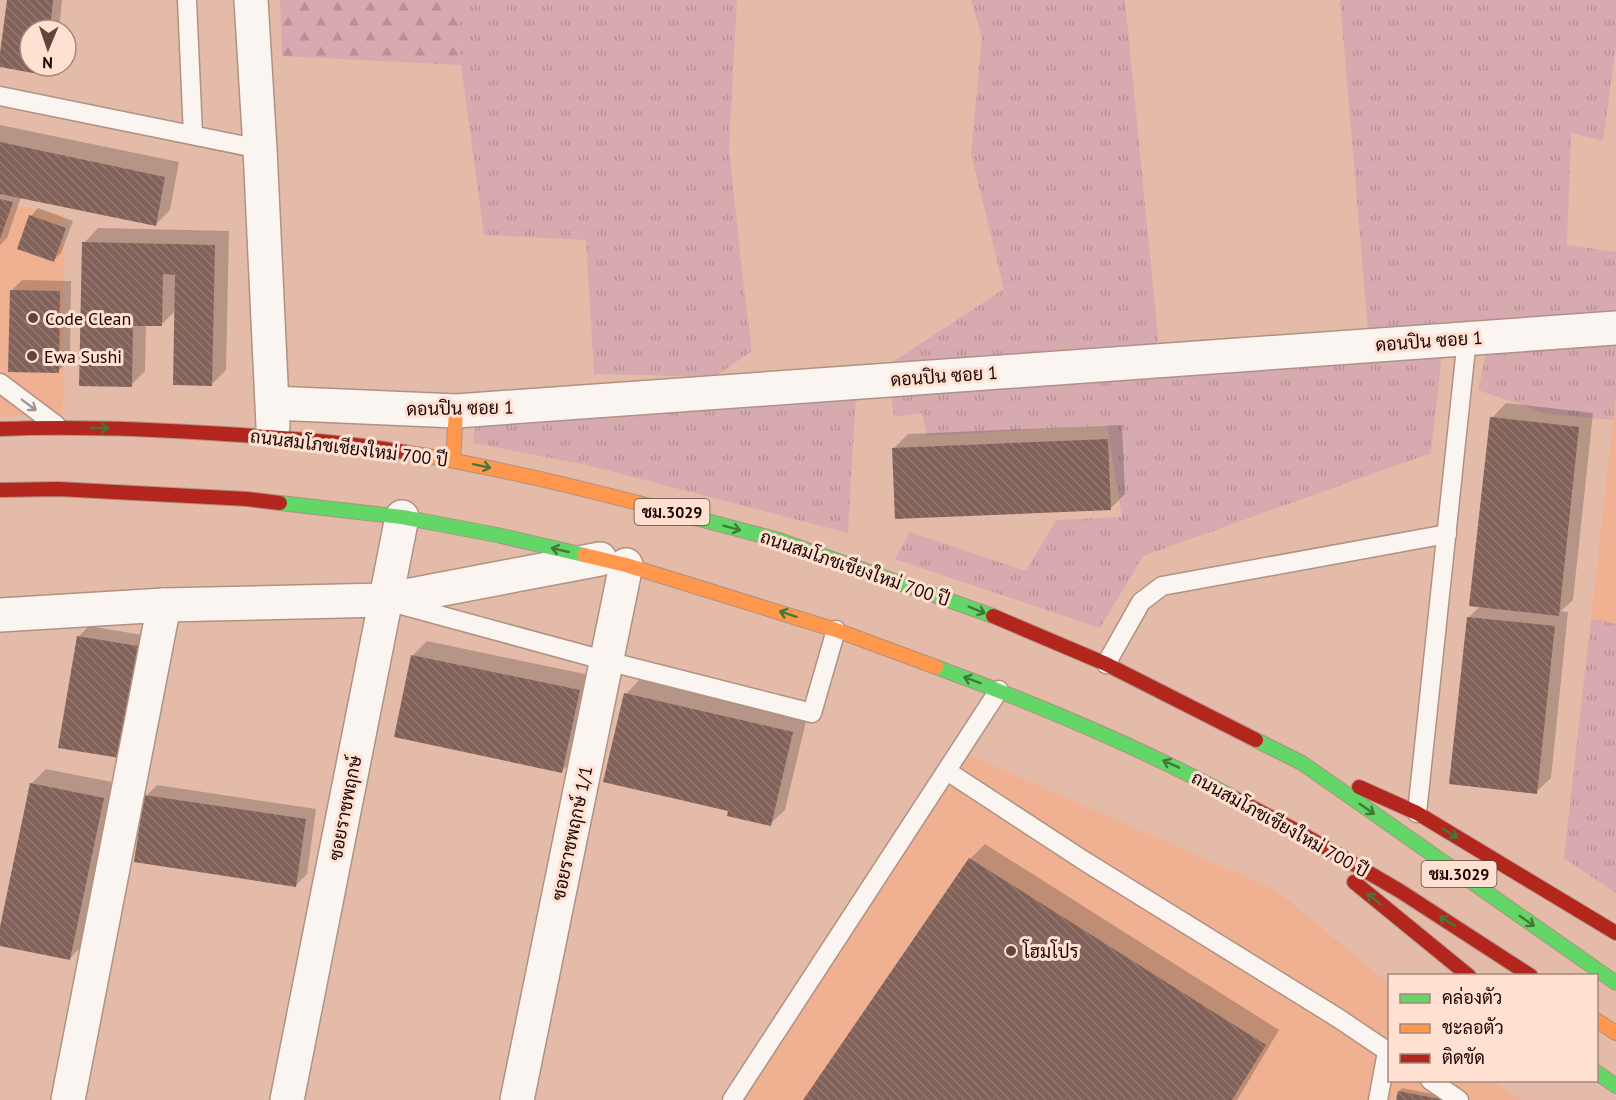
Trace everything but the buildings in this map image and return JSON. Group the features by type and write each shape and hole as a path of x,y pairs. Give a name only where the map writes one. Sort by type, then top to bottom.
{"main road":[{"path":"453,459 456,411"},
{"name":"ถนนสมโภชเชียงใหม่ 700 ปี","path":"0,429 58,427 150,429 367,446 453,459 562,483 779,540 963,604 1106,664 1302,764 1616,983"},
{"name":"ถนนสมโภชเชียงใหม่ 700 ปี","path":"0,490 58,489 247,499 402,517 497,535 613,562 836,630 999,690 1179,768 1297,831 1400,891 1529,974"},
{"path":"1302,764 1417,813 1616,933"},
{"path":"1297,831 1366,893 1467,974"},
{"path":"1598,1021 1616,1033"},
{"path":"1598,1073 1616,1086"}],"street":[{"path":"251,0 273,437"},
{"name":"ดอนปิน ซอย 1","path":"273,403 456,411 1616,328"},
{"name":"ซอยราชพฤกษ์","path":"287,1100 402,517"},
{"path":"0,615 164,605 385,600 613,562"},
{"name":"ซอยราชพฤกษ์ 1/1","path":"517,1100 607,660 613,562"},
{"path":"68,1100 164,605"}],"lane":[{"path":"187,0 193,135"},
{"path":"0,96 260,149"},
{"path":"1417,813 1467,338"},
{"path":"0,382 58,427"},
{"path":"1106,664 1141,602 1162,586 1447,534"},
{"path":"385,600 812,712 836,630"},
{"path":"732,1100 999,690"},
{"path":"947,771 1086,862 1338,1018 1388,1052 1378,1100"},
{"path":"1433,1082 1459,1100"}],"shaded area":[{"path":"0,202 64,215 63,414 0,417"},
{"path":"1616,395 1616,893 1564,858"},
{"path":"956,749 1276,890 1388,983 1388,1082 1494,1082 1521,1100 724,1100"}],"green space":[{"path":"280,0 457,0 461,65 282,56"},
{"path":"457,0 737,0 729,146 752,351 714,377 594,374 586,240 484,235 461,65"},
{"path":"971,0 1125,0 1159,347 888,365 1004,289 971,154 982,38"},
{"path":"1340,0 1616,0 1616,46 1603,141 1571,133 1567,245 1616,252 1616,311 1368,331"},
{"path":"1616,342 1616,395 1613,420 1548,414 1478,390 1487,350"},
{"path":"1442,355 1431,453 1143,556 1100,628 895,559 910,532 1026,571 1056,520 1122,517 1107,425 927,436 922,413 894,417 891,395"},
{"path":"856,396 848,533 587,465 473,443 475,425"},
{"path":"1591,619 1616,624 1616,893 1564,858"}],"traffic: fast":[{"path":"280,503 402,517 584,555"},
{"path":"638,503 779,540 993,616"},
{"path":"936,667 1089,728 1236,799"},
{"path":"1256,740 1302,763 1616,983"},
{"path":"1598,1073 1616,1086"}],"traffic: slow":[{"path":"453,460 456,411"},
{"path":"404,452 522,475 638,503"},
{"path":"584,555 626,565 836,630 936,667"},
{"path":"1598,1021 1616,1033"}],"traffic: jam":[{"path":"0,429 84,428 197,432 315,441 404,452"},
{"path":"0,490 58,489 247,499 280,503"},
{"path":"993,616 1106,664 1256,740"},
{"path":"1359,787 1417,813 1616,933"},
{"path":"1236,799 1297,831 1400,891 1528,974"},
{"path":"1354,882 1467,974"}],"place":[{"name":"Code Clean","path":"33,318"},
{"name":"Ewa Sushi","path":"32,356"},
{"name":"โฮมโปร","path":"1011,951"}]}
